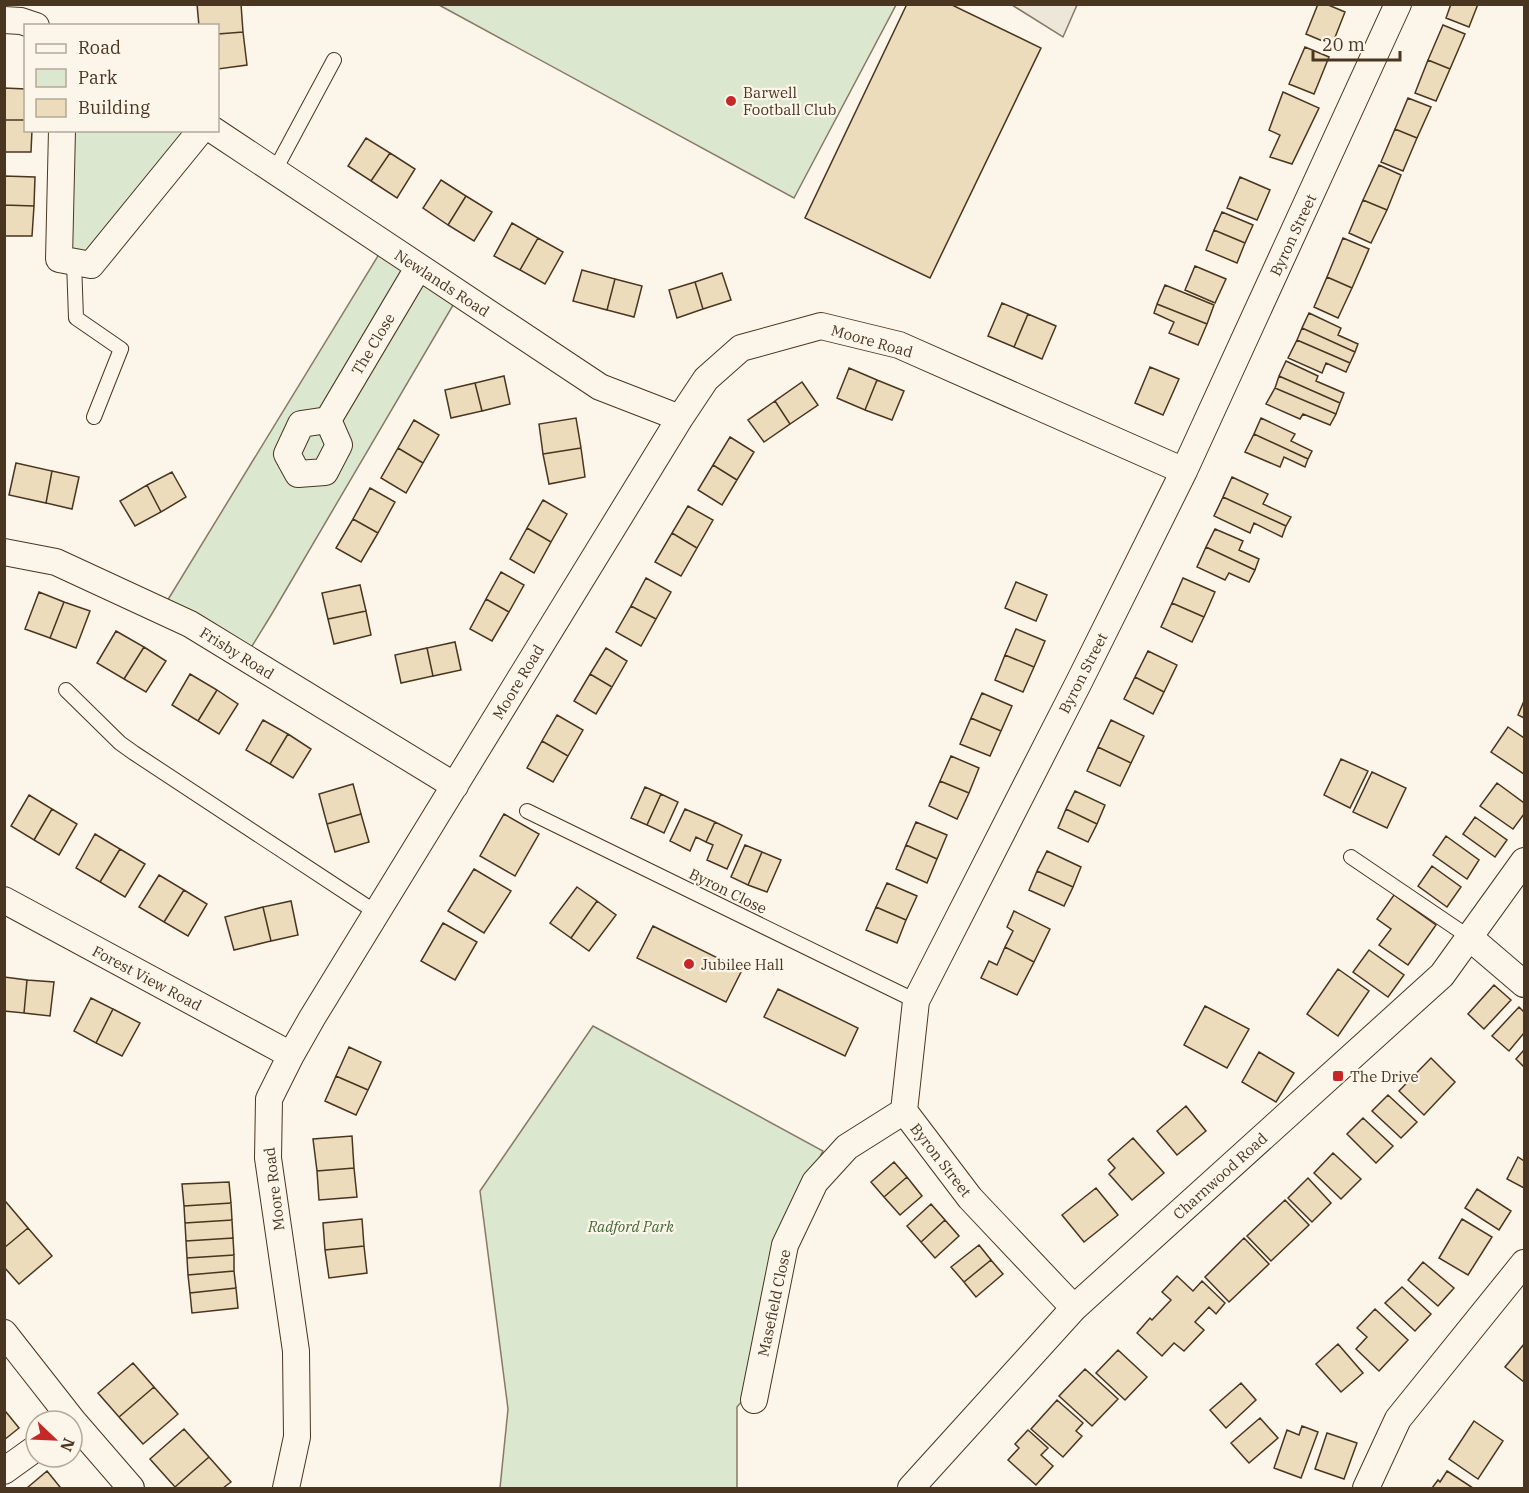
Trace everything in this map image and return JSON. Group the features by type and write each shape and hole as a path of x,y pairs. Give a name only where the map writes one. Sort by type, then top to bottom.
{"street":[{"name":"Byron Street","path":"1074,1308 970,1198 904,1112 916,1001 1184,471 1398,4"},
{"path":"4,20 30,24"},
{"path":"62,132 59,259 92,265 199,132"},
{"name":"Newlands Road","path":"216,132 600,387 680,418"},
{"name":"The Close","path":"328,420 418,268"},
{"name":"Moore Road","path":"286,1488 297,1437 296,1351 268,1158 269,1099 291,1055 377,913 706,379 741,348 821,326 899,345 1184,471"},
{"name":"Frisby Road","path":"4,552 56,562 190,624 455,786"},
{"name":"Charnwood Road","path":"911,1488 1074,1308 1442,975 1524,861"},
{"name":"Forest View Road","path":"4,900 291,1055"},
{"path":"1469,937 1524,984"},
{"name":"Masefield Close","path":"754,1400 785,1245 815,1182 848,1147 904,1112"},
{"path":"1366,1488 1398,1419 1519,1280"},
{"path":"4,1333 63,1409"},
{"path":"84,1435 131,1488"},
{"path":"4,1471 24,1457"}],"lane":[{"path":"275,170 334,60"},
{"path":"74,262 76,318 121,349 94,417"},
{"path":"66,690 120,743 377,913"},
{"name":"Byron Close","path":"527,811 916,1001"},
{"path":"1351,857 1469,937"}],"green space":[{"name":"Barwell Football Club","path":"896,4 794,198 439,5"},
{"path":"57,132 200,132 91,265 59,259"},
{"path":"381,251 459,295 273,612 249,651 161,611"},
{"name":"Radford Park","path":"593,1026 823,1151 776,1241 743,1400 737,1407 737,1488 500,1488 508,1409 480,1191"}],"shaded area":[{"path":"1012,5 1077,5 1063,37"}],"building":[{"path":"197,4 241,4 243,32 219,34 219,24 199,24"},
{"path":"907,4 950,4 1041,48 930,278 805,218"},
{"path":"1318,4 1326,4 1345,12 1332,45 1306,34"},
{"path":"1451,4 1478,4 1469,27 1446,18"},
{"path":"1443,25 1465,34 1450,69 1428,60"},
{"path":"243,32 247,65 219,69 219,34"},
{"path":"1305,47 1329,57 1314,94 1289,84"},
{"path":"1428,60 1450,69 1436,101 1415,93"},
{"path":"4,88 24,89 24,120 4,120"},
{"path":"1283,92 1319,108 1292,164 1270,157 1280,135 1269,130"},
{"path":"1408,98 1431,107 1417,138 1395,129"},
{"path":"4,120 24,120 24,132 32,132 31,152 4,152"},
{"path":"1395,129 1417,138 1403,171 1381,162"},
{"path":"366,138 390,153 371,181 348,166"},
{"path":"390,153 415,169 397,198 371,181"},
{"path":"1379,165 1401,175 1387,210 1363,200"},
{"path":"4,176 35,177 34,206 4,205"},
{"path":"1240,177 1270,190 1257,220 1227,208"},
{"path":"441,180 466,196 448,225 423,208"},
{"path":"466,196 492,212 474,241 448,225"},
{"path":"1363,200 1387,210 1371,243 1349,233"},
{"path":"4,205 34,206 32,236 4,236"},
{"path":"1222,212 1253,225 1245,243 1214,230"},
{"path":"512,223 538,238 520,270 494,256"},
{"path":"1214,230 1245,243 1237,263 1206,250"},
{"path":"538,238 563,252 545,284 520,270"},
{"path":"1343,238 1369,249 1352,288 1327,277"},
{"path":"1195,266 1226,279 1215,303 1185,290"},
{"path":"582,270 615,279 607,310 573,301"},
{"path":"722,273 731,300 703,309 695,282"},
{"path":"1327,277 1352,288 1338,318 1314,307"},
{"path":"615,279 642,286 634,317 607,310"},
{"path":"695,282 703,309 677,318 669,290"},
{"path":"1165,285 1214,305 1207,324 1157,304"},
{"path":"1002,303 1028,314 1014,347 988,336"},
{"path":"1157,304 1207,324 1198,345 1169,333 1174,322 1154,313"},
{"path":"1309,313 1341,328 1338,335 1358,344 1355,352 1302,328"},
{"path":"1028,314 1056,326 1042,359 1014,347"},
{"path":"1302,328 1355,352 1350,363 1297,340"},
{"path":"1297,340 1350,363 1346,372 1326,363 1322,373 1288,358"},
{"path":"1286,361 1318,376 1316,381 1344,393 1340,403 1279,376"},
{"path":"1150,367 1179,379 1163,415 1135,403"},
{"path":"849,368 877,380 865,410 837,398"},
{"path":"504,376 510,404 482,411 475,383"},
{"path":"1279,376 1340,403 1336,414 1275,388"},
{"path":"877,380 904,391 892,420 865,410"},
{"path":"802,382 818,405 790,424 775,401"},
{"path":"475,383 482,411 451,418 445,390"},
{"path":"1275,388 1336,414 1330,425 1303,414 1300,419 1266,404"},
{"path":"775,401 790,424 764,442 748,420"},
{"path":"576,418 581,448 543,454 539,424"},
{"path":"1261,418 1295,434 1291,441 1312,451 1308,459 1254,434"},
{"path":"414,420 439,435 423,463 398,448"},
{"path":"1254,434 1308,459 1305,467 1284,457 1280,467 1245,452"},
{"path":"730,437 754,452 737,480 713,465"},
{"path":"398,448 423,463 406,493 381,478"},
{"path":"581,448 585,477 549,484 543,454"},
{"path":"16,463 52,471 46,503 9,495"},
{"path":"713,465 737,480 722,505 698,490"},
{"path":"52,471 79,477 72,509 46,503"},
{"path":"172,472 186,497 161,512 147,485"},
{"path":"1232,477 1268,494 1263,504 1291,517 1286,526 1223,497"},
{"path":"147,485 161,512 135,526 120,501"},
{"path":"370,488 395,502 378,533 353,519"},
{"path":"1223,497 1286,526 1282,537 1254,523 1250,533 1214,516"},
{"path":"543,500 567,514 551,542 527,528"},
{"path":"688,506 713,520 697,548 672,533"},
{"path":"353,519 378,533 361,562 336,548"},
{"path":"527,528 551,542 534,573 510,559"},
{"path":"1215,529 1243,541 1239,550 1259,559 1255,570 1206,547"},
{"path":"672,533 697,548 681,576 655,562"},
{"path":"1206,547 1255,570 1249,582 1229,573 1225,580 1197,567"},
{"path":"501,572 524,585 509,612 486,599"},
{"path":"646,578 671,592 656,619 631,606"},
{"path":"1183,578 1215,592 1204,617 1172,603"},
{"path":"1016,582 1047,595 1036,621 1005,608"},
{"path":"360,585 366,611 328,619 322,593"},
{"path":"39,592 64,602 50,638 25,629"},
{"path":"486,599 509,612 492,641 470,629"},
{"path":"64,602 90,611 76,648 50,638"},
{"path":"1172,603 1204,617 1192,642 1161,627"},
{"path":"631,606 656,619 641,646 616,632"},
{"path":"366,611 371,635 334,644 328,619"},
{"path":"1016,629 1045,641 1034,667 1005,655"},
{"path":"116,631 144,647 124,679 97,663"},
{"path":"455,642 461,670 433,676 427,648"},
{"path":"144,647 166,661 146,692 124,679"},
{"path":"427,648 433,676 401,683 395,655"},
{"path":"606,648 627,661 612,687 590,674"},
{"path":"1148,651 1177,665 1164,692 1135,677"},
{"path":"1005,655 1034,667 1023,692 995,680"},
{"path":"190,674 217,690 198,721 172,705"},
{"path":"590,674 612,687 596,714 574,701"},
{"path":"1135,677 1164,692 1153,714 1124,699"},
{"path":"217,690 238,704 219,734 198,721"},
{"path":"982,693 1012,706 1001,731 971,718"},
{"path":"1524,701 1524,718 1518,715"},
{"path":"557,715 583,730 568,756 542,741"},
{"path":"971,718 1001,731 990,756 960,744"},
{"path":"263,720 288,734 270,764 246,750"},
{"path":"1111,720 1144,736 1131,763 1098,747"},
{"path":"1508,727 1524,738 1524,774 1491,752"},
{"path":"288,734 311,749 293,778 270,764"},
{"path":"542,741 568,756 553,782 527,768"},
{"path":"1098,747 1131,763 1120,786 1087,771"},
{"path":"951,756 979,768 969,793 940,781"},
{"path":"1341,759 1368,771 1350,808 1324,795"},
{"path":"1372,772 1406,788 1387,828 1353,812"},
{"path":"940,781 969,793 957,819 929,806"},
{"path":"1497,783 1524,803 1524,814 1513,829 1480,806"},
{"path":"353,784 361,814 327,824 319,794"},
{"path":"645,787 661,794 647,825 631,818"},
{"path":"1075,791 1105,805 1097,824 1066,809"},
{"path":"661,794 678,802 664,833 647,825"},
{"path":"29,795 52,809 34,840 11,826"},
{"path":"52,809 77,824 59,855 34,840"},
{"path":"685,809 715,822 706,842 696,837 690,851 670,841"},
{"path":"1066,809 1097,824 1088,842 1058,828"},
{"path":"361,814 369,842 335,852 327,824"},
{"path":"504,814 539,834 515,876 480,856"},
{"path":"1475,817 1507,840 1495,857 1463,834"},
{"path":"715,822 742,835 727,869 707,860 713,845 706,842"},
{"path":"916,822 947,835 937,859 906,845"},
{"path":"95,834 120,849 100,882 76,868"},
{"path":"1446,836 1479,860 1467,879 1433,855"},
{"path":"745,845 762,852 748,885 731,877"},
{"path":"906,845 937,859 927,883 896,869"},
{"path":"120,849 145,864 125,897 100,882"},
{"path":"1047,851 1081,867 1073,887 1037,871"},
{"path":"762,852 781,860 767,892 748,885"},
{"path":"1432,866 1461,887 1447,907 1418,886"},
{"path":"474,869 511,891 484,933 448,911"},
{"path":"1037,871 1073,887 1064,906 1029,890"},
{"path":"159,875 184,890 164,922 139,907"},
{"path":"887,883 917,896 906,920 876,907"},
{"path":"577,887 597,901 571,938 550,923"},
{"path":"184,890 207,904 188,936 164,922"},
{"path":"1394,895 1436,925 1408,965 1379,945 1391,929 1377,919"},
{"path":"291,901 298,935 271,941 263,907"},
{"path":"597,901 616,915 589,951 571,938"},
{"path":"263,907 271,941 234,950 225,917"},
{"path":"876,907 906,920 897,943 866,930"},
{"path":"1014,911 1050,929 1034,962 1005,947 1013,931 1007,927"},
{"path":"443,923 477,942 455,980 421,961"},
{"name":"Jubilee Hall","path":"653,926 742,970 726,1002 637,958"},
{"path":"1005,947 1034,962 1017,995 981,978 989,961 997,965"},
{"path":"1369,950 1404,975 1388,997 1353,972"},
{"path":"1338,969 1369,991 1338,1036 1307,1014"},
{"path":"4,977 27,980 24,1013 4,1011"},
{"path":"27,980 54,982 50,1016 24,1013"},
{"path":"1494,985 1511,1000 1484,1029 1468,1014"},
{"path":"778,989 858,1028 845,1056 764,1017"},
{"path":"91,998 113,1009 96,1043 74,1031"},
{"path":"1205,1006 1249,1029 1227,1068 1184,1045"},
{"path":"1519,1007 1524,1012 1524,1033 1509,1051 1492,1036"},
{"path":"113,1009 140,1023 122,1056 96,1043"},
{"path":"349,1047 381,1062 368,1090 336,1076"},
{"path":"1524,1050 1524,1067 1516,1059"},
{"path":"1259,1052 1294,1073 1276,1102 1242,1082"},
{"path":"1431,1058 1455,1082 1424,1115 1399,1091"},
{"path":"336,1076 368,1090 356,1115 325,1101"},
{"path":"1388,1095 1417,1122 1401,1138 1372,1111"},
{"path":"1186,1106 1206,1131 1177,1155 1157,1131"},
{"path":"1363,1118 1393,1146 1376,1163 1347,1134"},
{"path":"352,1136 354,1168 317,1171 313,1139"},
{"path":"1133,1138 1164,1173 1132,1200 1109,1174 1115,1168 1108,1160"},
{"path":"1333,1153 1361,1179 1341,1199 1314,1173"},
{"path":"1518,1157 1524,1161 1524,1188 1507,1179"},
{"path":"894,1162 907,1177 884,1197 871,1182"},
{"path":"354,1168 357,1197 319,1200 317,1171"},
{"path":"907,1177 922,1196 900,1215 884,1197"},
{"path":"1308,1178 1331,1203 1312,1222 1288,1198"},
{"path":"229,1182 231,1203 184,1206 182,1184"},
{"path":"1096,1188 1118,1215 1084,1242 1062,1215"},
{"path":"1477,1189 1511,1211 1499,1230 1465,1208"},
{"path":"1285,1200 1309,1225 1271,1261 1247,1236"},
{"path":"6,1202 28,1228 4,1248 4,1204"},
{"path":"231,1203 232,1220 185,1223 184,1206"},
{"path":"931,1204 945,1220 921,1242 907,1226"},
{"path":"362,1219 364,1246 325,1250 323,1223"},
{"path":"1462,1219 1492,1237 1468,1275 1439,1258"},
{"path":"232,1220 233,1238 186,1241 185,1223"},
{"path":"945,1220 959,1236 935,1258 921,1242"},
{"path":"28,1228 52,1256 19,1284 4,1267 4,1248"},
{"path":"233,1238 234,1255 187,1258 186,1241"},
{"path":"1244,1238 1269,1264 1229,1302 1205,1277"},
{"path":"979,1245 991,1260 964,1282 951,1267"},
{"path":"364,1246 367,1273 329,1278 325,1250"},
{"path":"234,1255 234,1271 188,1275 187,1258"},
{"path":"991,1260 1003,1274 976,1297 964,1282"},
{"path":"1423,1262 1454,1288 1438,1306 1408,1280"},
{"path":"234,1271 236,1288 190,1293 188,1275"},
{"path":"1177,1276 1193,1291 1202,1281 1225,1303 1216,1314 1209,1307 1195,1322 1204,1330 1184,1351 1174,1343 1162,1356 1137,1333 1171,1300 1162,1292"},
{"path":"1402,1287 1431,1314 1415,1331 1385,1303"},
{"path":"236,1288 238,1308 192,1313 190,1293"},
{"path":"1375,1309 1408,1340 1379,1371 1356,1349 1367,1337 1357,1328"},
{"path":"1338,1344 1363,1373 1341,1392 1316,1364"},
{"path":"1524,1344 1524,1382 1505,1367"},
{"path":"1118,1350 1147,1377 1125,1400 1096,1373"},
{"path":"133,1363 154,1387 119,1417 98,1393"},
{"path":"1085,1369 1118,1399 1092,1426 1059,1396"},
{"path":"1241,1383 1256,1400 1226,1428 1210,1410"},
{"path":"154,1387 178,1414 143,1444 119,1417"},
{"path":"1057,1400 1083,1423 1076,1431 1082,1436 1063,1457 1031,1429"},
{"path":"6,1412 19,1428 4,1440 4,1413"},
{"path":"1260,1418 1278,1438 1249,1463 1231,1443"},
{"path":"1474,1421 1503,1441 1478,1479 1449,1459"},
{"path":"1302,1426 1318,1432 1301,1478 1274,1468 1287,1430 1299,1435"},
{"path":"184,1429 209,1457 175,1487 150,1459"},
{"path":"1028,1430 1048,1448 1041,1455 1053,1466 1036,1485 1008,1460 1019,1448 1015,1444"},
{"path":"1327,1433 1357,1443 1344,1479 1315,1469"},
{"path":"209,1457 231,1482 223,1488 175,1487"},
{"path":"47,1471 60,1487 27,1488"},
{"path":"1447,1471 1473,1488 1432,1488 1438,1480 1440,1482"}],"place":[{"name":"Barwell Football Club","path":"731,101"},
{"name":"Jubilee Hall","path":"689,964"},
{"name":"The Drive","path":"1338,1076"}]}
